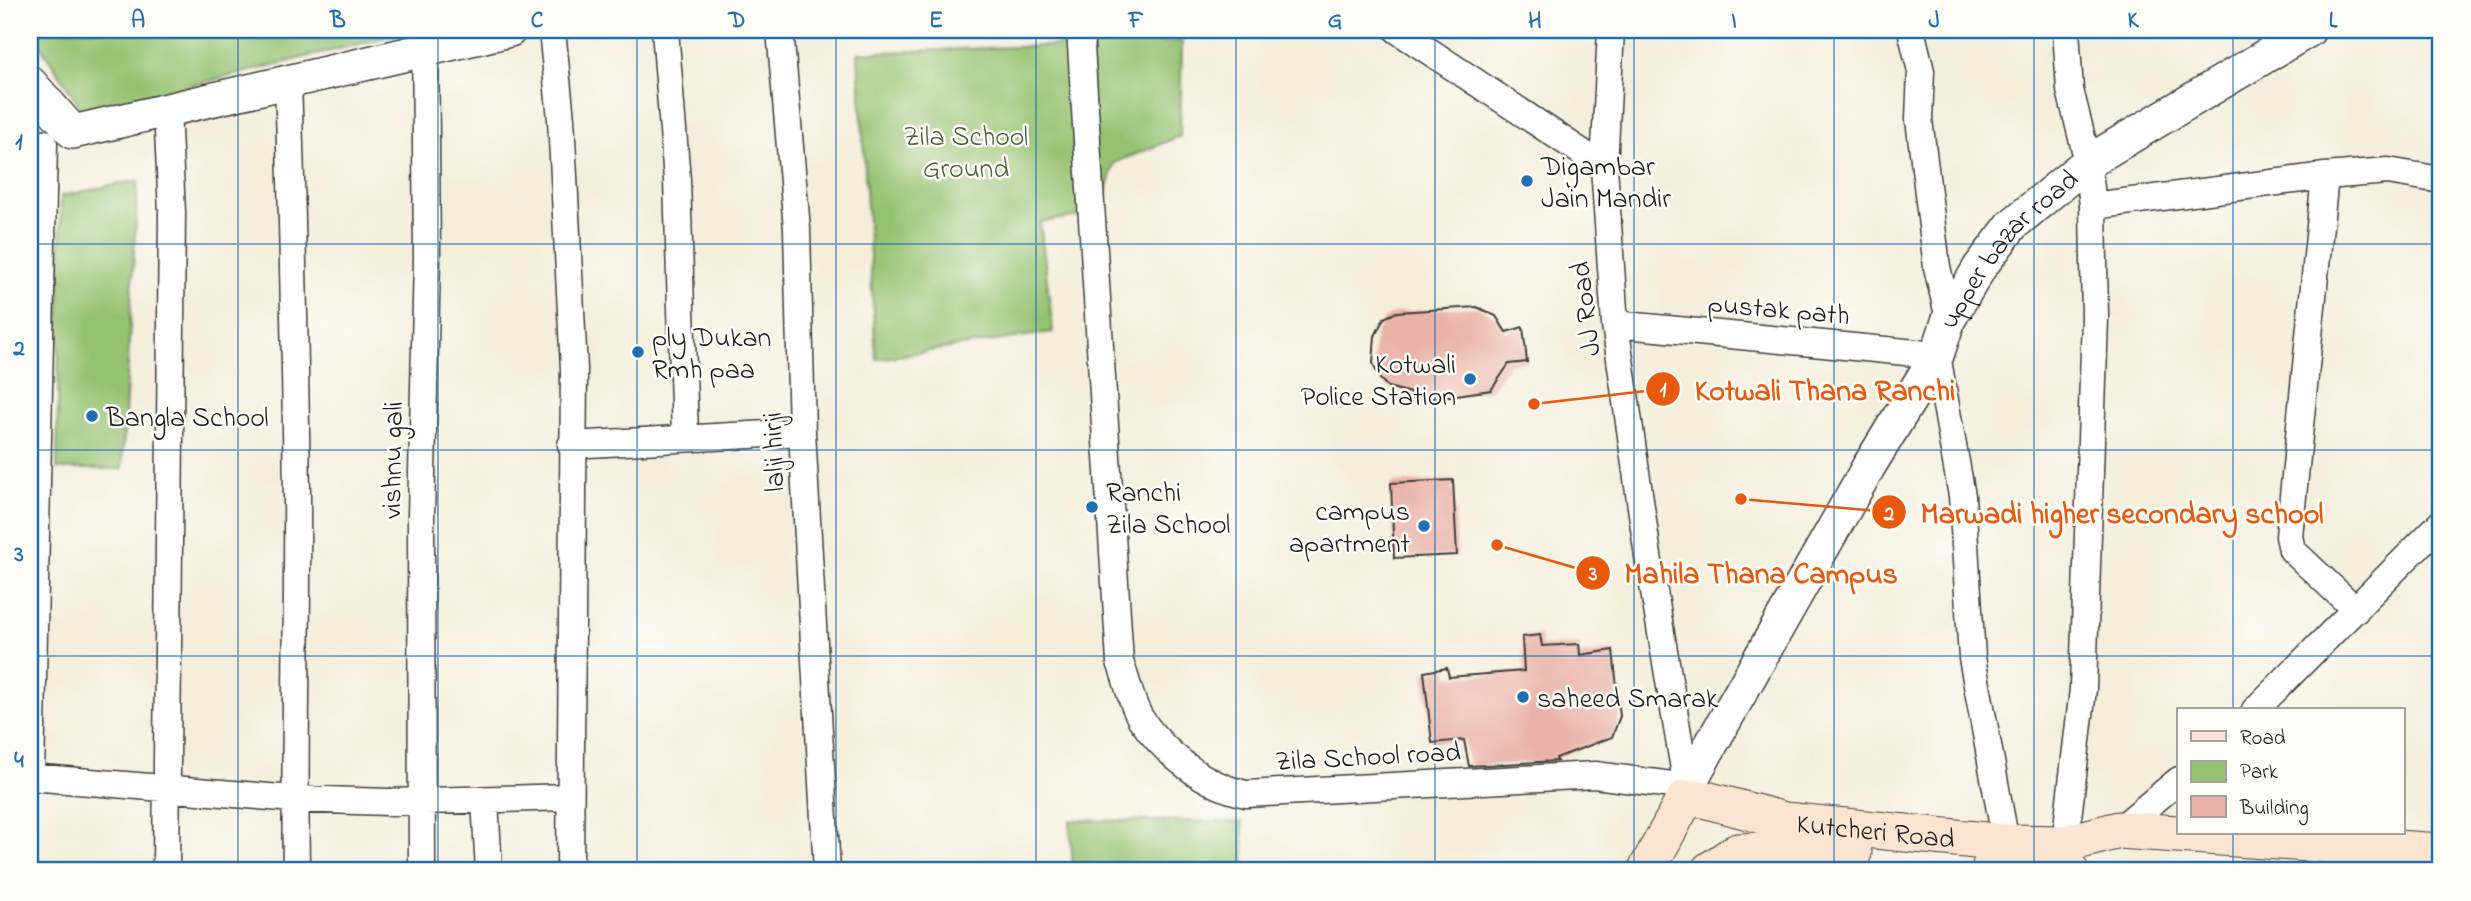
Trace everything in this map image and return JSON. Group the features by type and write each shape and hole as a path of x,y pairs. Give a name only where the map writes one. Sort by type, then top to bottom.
{"main road":[{"name":"Kutcheri Road","path":"1688,793 1785,821 2006,843 2067,858 2119,830 2177,834"},
{"path":"1646,871 1688,793"},
{"name":"Kutcheri Road","path":"2178,834 2441,852"},
{"path":"1709,871 1737,852 1804,849 2067,858"}],"street":[{"path":"49,142 288,83 425,40 510,30"},
{"path":"552,30 558,69 574,369 571,444 570,871"},
{"path":"665,30 677,180 685,437"},
{"name":"lalji hirji","path":"780,30 797,229 802,432 827,871"},
{"name":"Zila School road","path":"1080,30 1120,662 1140,717 1176,757 1224,790 1247,794 1595,775 1688,793"},
{"path":"1397,30 1604,167"},
{"name":"JJ Road","path":"1611,30 1604,167 1615,324 1648,556 1688,793"},
{"path":"1911,30 1921,71 1919,120 1937,267 1949,319"},
{"path":"2066,30 2070,90 2088,162 2093,206 2093,409 2083,689 2067,858"},
{"name":"upper bazar road","path":"1688,793 1869,466 1937,355 1949,319 1980,267 2012,225 2088,162 2309,30"},
{"name":"vishnu gali","path":"422,871 421,517 427,258 425,40"},
{"path":"30,83 49,142 30,777 293,799 421,802 569,797"},
{"path":"288,83 297,496 297,711 293,799 296,871"},
{"path":"166,871 172,212 167,111"},
{"path":"2093,206 2325,176 2388,171 2441,180"},
{"path":"2325,176 2289,536 2292,550 2356,610"},
{"name":"pustak path","path":"1615,324 1937,355"},
{"path":"1937,355 1962,496 1972,658 2006,843"},
{"path":"571,444 802,432"},
{"path":"2257,708 2441,523"},
{"path":"2119,830 2177,782"},
{"path":"485,801 489,871"}],"green space":[{"path":"30,30 402,30 403,33 84,112"},
{"name":"Zila School Ground","path":"1182,41 1180,136 1114,163 1100,213 1040,222 1053,332 876,359 858,53"},
{"path":"138,180 122,469 57,469 61,196"},
{"path":"1070,820 1242,822 1245,871 1073,871"}],"building":[{"path":"1477,307 1496,316 1506,332 1523,327 1527,362 1509,364 1491,390 1414,401 1414,394 1388,387 1379,378 1373,363 1375,336 1384,318 1397,312"},
{"name":"campus apartment","path":"1453,480 1457,555 1394,558 1391,483"},
{"name":"saheed Smarak","path":"1540,635 1542,646 1579,644 1580,655 1613,650 1620,716 1612,737 1556,758 1557,761 1469,766 1464,740 1432,743 1424,672 1447,668 1449,677 1524,671 1522,637"}],"place":[{"name":"Digambar Jain Mandir","path":"1527,181"},
{"name":"ply Dukan Rmh paa","path":"638,352"},
{"name":"Kotwali Police Station","path":"1470,379"},
{"name":"Kotwali Thana Ranchi","path":"1534,404"},
{"name":"Bangla School","path":"92,416"},
{"name":"Marwadi higher secondary school","path":"1741,499"},
{"name":"Ranchi Zila School","path":"1092,507"},
{"name":"campus apartment","path":"1424,526"},
{"name":"Mahila Thana Campus","path":"1497,545"},
{"name":"saheed Smarak","path":"1523,697"}]}
